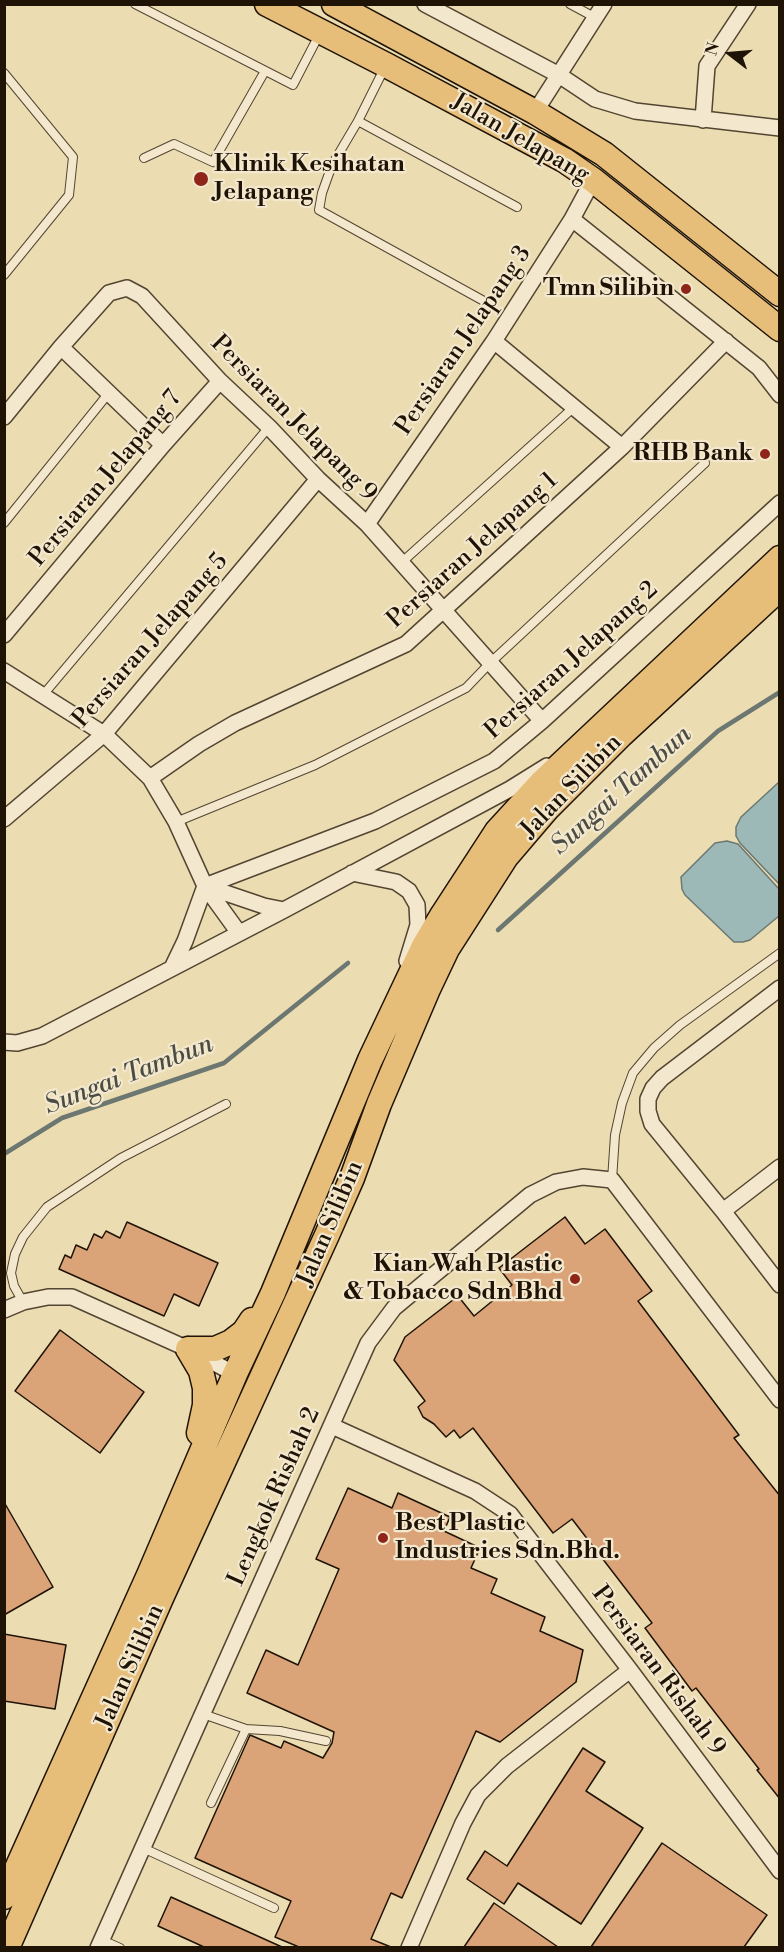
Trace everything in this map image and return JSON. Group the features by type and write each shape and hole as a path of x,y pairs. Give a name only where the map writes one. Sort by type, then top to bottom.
{"main road":[{"name":"Jalan Jelapang","path":"267,4 564,160 780,329"},
{"name":"Jalan Jelapang","path":"334,4 535,112 604,154 780,294"},
{"name":"Jalan Silibin","path":"4,1897 273,1293 370,1060 438,922 497,831 576,749 780,558"},
{"name":"Jalan Silibin","path":"8,1947 152,1618 352,1179 379,1104 447,949 506,858 547,809 621,735 780,588"},
{"path":"235,1374 247,1374 257,1365 292,1285 327,1235"},
{"path":"188,1349 214,1349 231,1342 244,1332 273,1293"},
{"path":"177,1511 205,1405 205,1388 201,1371 188,1349"},
{"path":"202,1509 215,1464 243,1397 242,1386 235,1374"}],"street":[{"path":"425,4 559,75 595,99 614,106 636,111 780,128"},
{"path":"535,112 604,4"},
{"path":"704,120 707,66 748,4"},
{"name":"Persiaran Jelapang 3","path":"367,524 494,341 572,219 592,180"},
{"path":"572,219 759,368 780,395"},
{"name":"Persiaran Jelapang 9","path":"8,406 109,293 127,288 142,296 220,381 269,427 318,479 367,524 542,721"},
{"path":"494,341 622,447"},
{"name":"Persiaran Jelapang 1","path":"150,778 199,744 235,723 406,644 622,447 726,341"},
{"path":"61,347 163,445"},
{"name":"Persiaran Jelapang 7","path":"4,635 163,445 220,381"},
{"name":"Persiaran Jelapang 5","path":"4,819 104,734 318,479"},
{"name":"Persiaran Jelapang 2","path":"205,886 375,821 494,761 542,721 780,503"},
{"path":"4,670 104,734 150,778 176,822 205,886 239,933"},
{"name":"Jalan Silibin","path":"4,1042 17,1043 42,1036 285,910 510,789 576,749"},
{"path":"352,873 396,882 409,891 417,905 417,925 405,968 404,987"},
{"path":"205,886 264,906 285,910"},
{"path":"172,968 205,886"},
{"path":"780,988 662,1078 653,1088 648,1100 648,1111 652,1124 780,1285"},
{"path":"723,1211 780,1167"},
{"name":"Lengkok Rishah 2","path":"100,1944 368,1343 394,1308 530,1195 556,1182 583,1177 612,1180"},
{"path":"612,1180 780,1400"},
{"path":"4,1310 23,1302 48,1297 72,1297 188,1349 235,1374"},
{"name":"Persiaran Rishah 9","path":"332,1426 475,1491 510,1514 780,1871"},
{"path":"409,1947 478,1795 507,1766 630,1670"}],"lane":[{"path":"135,4 293,85 321,32"},
{"path":"570,4 596,18"},
{"path":"386,65 358,122 332,165 322,193 319,210 482,300"},
{"path":"144,158 174,144 213,162 265,71"},
{"path":"4,73 73,157 69,195 4,275"},
{"path":"358,122 517,207"},
{"path":"4,523 108,394"},
{"path":"401,563 573,408"},
{"path":"43,695 269,427"},
{"path":"176,822 315,765 466,688 705,463"},
{"path":"612,1180 615,1135 622,1103 633,1072 654,1048 680,1025 780,953"},
{"path":"23,1302 14,1286 11,1272 15,1254 23,1237 47,1207 121,1158 226,1104"},
{"path":"203,1714 246,1729 280,1731 326,1741"},
{"path":"211,1803 246,1729"},
{"path":"143,1848 274,1908"},
{"path":"100,1944 120,1947"}],"water":[{"path":"779,782 779,884 740,843 736,836 736,827 741,817"},
{"path":"727,841 738,844 779,889 779,916 750,940 743,942 734,942 685,895 682,889 681,877 715,843"}],"building":[{"path":"565,1217 585,1244 605,1229 652,1291 638,1301 739,1435 734,1438 780,1496 780,1799 696,1688 692,1691 645,1628 652,1623 572,1519 553,1533 473,1428 460,1438 454,1430 446,1437 434,1424 423,1417 418,1407 425,1401 394,1360 405,1337 458,1296 474,1316 512,1285 499,1268"},
{"path":"127,1222 218,1263 199,1306 174,1294 164,1316 59,1269 65,1255 71,1258 76,1245 87,1250 94,1234 102,1238 106,1231 120,1238"},
{"path":"60,1330 144,1392 100,1453 15,1391"},
{"path":"348,1488 392,1508 398,1493 450,1517 444,1531 480,1548 471,1568 497,1579 491,1593 545,1617 540,1631 583,1650 576,1682 500,1742 476,1731 402,1898 391,1893 371,1939 391,1947 299,1947 275,1937 291,1901 195,1858 250,1735 281,1748 284,1741 323,1758 332,1743 334,1732 247,1693 266,1650 298,1665 339,1569 316,1559"},
{"path":"4,1502 53,1587 4,1615"},
{"path":"4,1634 66,1645 55,1709 4,1701"},
{"path":"583,1748 605,1762 586,1791 643,1828 581,1924 518,1883 504,1904 467,1879 485,1851 507,1866"},
{"path":"662,1843 767,1915 744,1947 591,1947"},
{"path":"171,1897 282,1947 204,1947 158,1926"},
{"path":"494,1903 558,1947 464,1947"}],"waterway":[{"name":"Sungai Tambun","path":"498,930 718,731 780,692"},
{"name":"Sungai Tambun","path":"4,1154 62,1118 224,1063 348,963"}],"place":[{"name":"Klinik Kesihatan Jelapang","path":"201,179"},
{"name":"Tmn Silibin","path":"686,289"},
{"name":"RHB Bank","path":"765,454"},
{"name":"Kian Wah Plastic & Tobacco Sdn Bhd","path":"575,1279"},
{"name":"Best Plastic Industries Sdn.Bhd.","path":"383,1538"}]}
